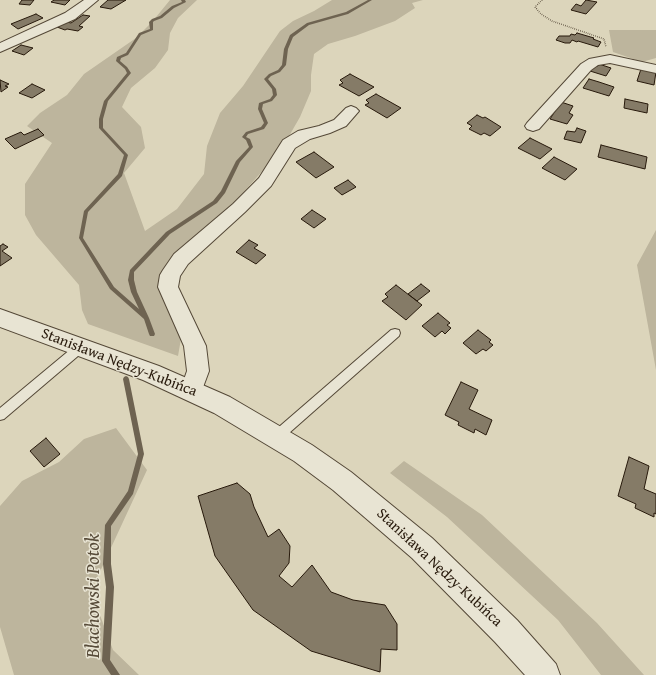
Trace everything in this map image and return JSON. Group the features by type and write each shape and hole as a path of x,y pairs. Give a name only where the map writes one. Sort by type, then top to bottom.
{"street":[{"path":"0,48 70,16 92,0"},
{"path":"533,126 586,67 594,62 610,59 656,69"},
{"path":"191,391 198,371 195,346 168,287 170,275 181,259 239,208 265,182 289,144 304,136 340,123 351,111"},
{"name":"Stanisława Nędzy-Kubińca","path":"0,318 151,373 222,405 303,453 337,477 402,529 462,586 506,631 545,675"}],"lane":[{"path":"276,437 394,333"},
{"path":"0,415 81,347"}],"path":[{"path":"542,0 535,7 541,14 552,21 604,39 610,59"}],"shaded area":[{"path":"170,0 197,0 178,18 170,33 168,50 155,68 131,88 122,107 141,127 145,148 124,173 145,231 177,209 204,174 207,146 220,113 243,86 280,31 293,21 332,0 423,0 412,3 415,8 395,21 328,44 314,54 311,75 311,91 300,117 281,150 233,204 204,228 192,248 170,302 182,333 178,356 88,324 82,310 79,285 36,235 25,215 25,184 52,143 27,126 40,113 67,95 84,74 136,38 152,22"},
{"path":"609,30 656,30 656,58 642,62 613,52"},
{"path":"656,230 656,370 637,265"},
{"path":"116,428 147,470 91,591 113,650 139,675 14,675 0,627 0,506 22,481 59,462 84,439"},
{"path":"404,461 482,515 597,623 644,675 601,675 558,620 447,517 390,473"}],"building":[{"path":"22,0 34,0 30,5 19,4"},
{"path":"54,0 70,0 65,5 51,2"},
{"path":"108,0 126,0 111,9 100,7"},
{"path":"586,0 597,2 586,14 571,10 576,4 581,6"},
{"path":"36,14 43,18 18,29 11,24"},
{"path":"83,15 90,16 79,26 83,27 78,31 65,30 57,27 63,21 71,23"},
{"path":"577,33 594,38 593,39 601,42 598,47 572,40 570,43 565,43 556,40 559,36 570,36 571,34 575,35"},
{"path":"21,45 33,48 24,55 12,51"},
{"path":"599,64 611,68 606,76 590,71 594,65 598,66"},
{"path":"641,69 656,72 654,85 637,81"},
{"path":"350,74 374,87 359,96 339,85 343,83 340,80"},
{"path":"589,79 614,87 609,96 583,88"},
{"path":"0,80 9,84 5,86 8,87 1,92"},
{"path":"32,84 45,90 32,98 19,93"},
{"path":"376,94 401,108 387,118 365,105 369,103 366,100"},
{"path":"625,99 648,104 647,113 624,108"},
{"path":"561,102 573,106 569,113 573,115 567,124 550,119"},
{"path":"477,115 483,118 485,117 501,127 490,136 484,133 481,135 469,129 472,126 467,123"},
{"path":"577,128 586,131 581,143 564,139 567,131 575,132"},
{"path":"38,129 44,135 15,149 5,139 21,132 24,135"},
{"path":"530,138 552,149 540,159 518,148"},
{"path":"601,145 647,157 645,169 598,157"},
{"path":"314,152 334,167 316,178 296,162"},
{"path":"554,157 577,169 565,180 542,168"},
{"path":"348,180 356,187 342,195 334,188"},
{"path":"312,210 326,219 314,228 301,219"},
{"path":"249,240 258,245 254,248 266,255 256,264 236,252"},
{"path":"3,244 8,247 2,251 12,258 0,266 0,246"},
{"path":"421,284 430,291 417,301 408,294"},
{"path":"396,285 422,305 406,320 382,301 388,297 385,294"},
{"path":"438,313 450,323 447,325 451,328 445,334 442,331 435,337 422,326"},
{"path":"478,330 491,340 489,342 493,345 486,351 483,349 476,354 463,343"},
{"path":"461,382 478,390 469,409 492,420 486,435 475,429 474,433 458,425 459,422 445,415"},
{"path":"46,438 60,454 44,467 30,451"},
{"path":"629,457 649,466 644,489 656,494 656,514 654,513 654,517 635,508 636,504 618,496"},
{"path":"237,483 250,494 254,507 268,537 279,529 290,546 289,563 279,576 292,587 312,565 331,592 353,600 385,605 397,624 397,650 381,649 380,672 311,651 253,610 215,556 198,496"}],"waterway":[{"name":"Blachowski Potok","path":"146,318 112,288 81,238 86,211 120,175 126,155 101,128 101,119 106,101 129,73 118,61 119,57 127,54 140,34 152,29 151,22 153,20 161,17 173,7 184,2 183,0"},
{"path":"146,318 134,292 131,280 132,271 168,233 215,202 223,192 238,161 251,147 248,139 244,137 247,133 263,128 266,123 260,109 261,103 271,100 275,95 274,89 266,79 270,75 279,71 284,65 286,49 291,36 308,24 347,13 370,0"},
{"name":"Blachowski Potok","path":"146,318 152,334"},
{"name":"Blachowski Potok","path":"116,675 106,661 110,587 107,564 108,525 131,492 141,454 126,379"}]}
